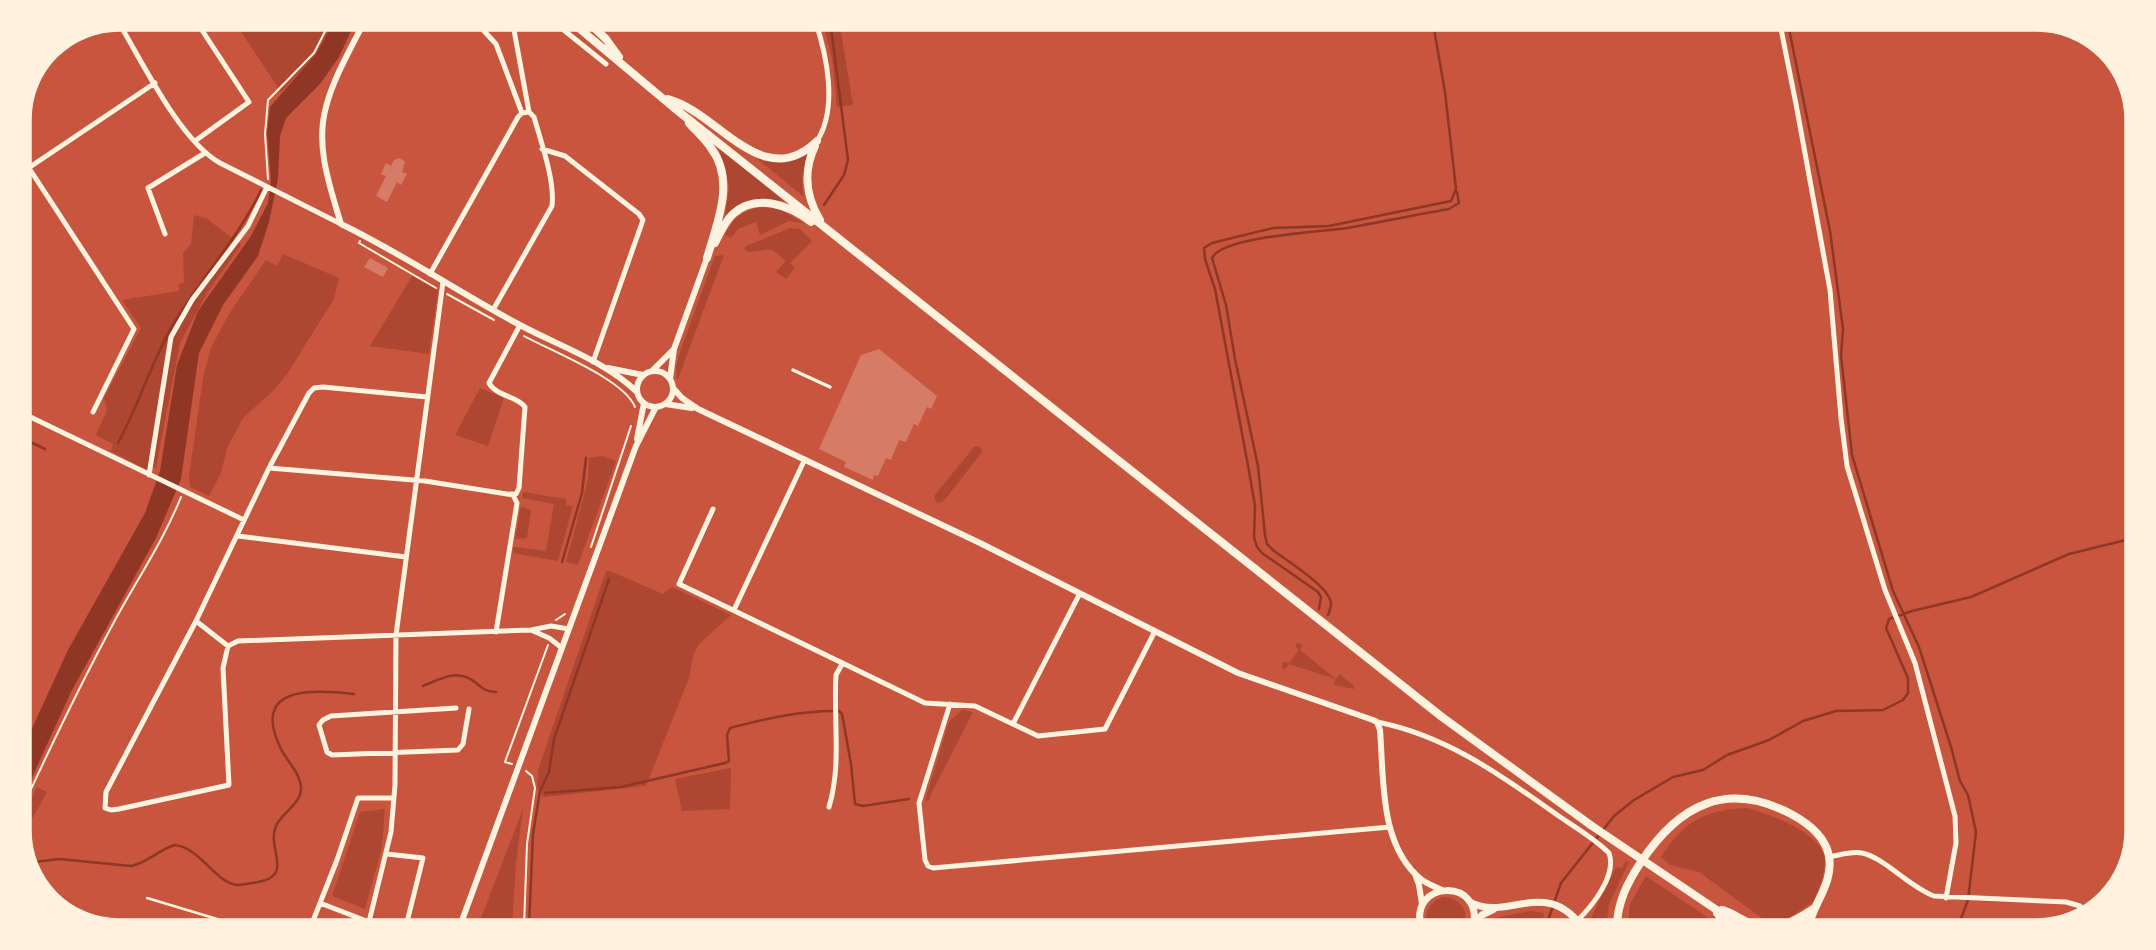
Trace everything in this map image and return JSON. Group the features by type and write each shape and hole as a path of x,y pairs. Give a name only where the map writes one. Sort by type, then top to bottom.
{"main road":[{"path":"582,30 823,226 1442,717 1591,826 1731,920"},
{"path":"596,30 625,65"},
{"path":"663,98 690,107 740,144 763,156 775,159 797,155 817,141"},
{"path":"674,107 711,147 721,172 723,200 707,257"},
{"path":"817,141 808,163 807,187 823,226"},
{"path":"707,257 727,220 743,207 758,203 792,210 817,227 835,235"},
{"path":"1616,920 1620,900 1636,869 1670,825 1698,805 1726,798 1766,802 1801,819 1825,843 1829,857 1827,882 1809,920"},
{"path":"1420,920 1422,904 1434,893 1442,890 1457,892 1470,902 1483,907 1525,902 1545,903 1561,908 1578,920"},
{"path":"1470,902 1472,920"},
{"path":"1478,920 1498,907"},
{"path":"1794,920 1815,907"},
{"path":"1713,908 1732,913 1744,920"},
{"path":"1713,908 1723,920"}],"street":[{"path":"123,30 177,119 205,153 220,163 341,224 520,325 603,367 625,381 644,403 656,407 665,404 698,409"},
{"path":"195,141 249,102 202,30"},
{"path":"341,224 327,178 322,131 326,107 361,30"},
{"path":"483,30 496,44 526,113 534,117 552,195 552,206 494,310"},
{"path":"514,30 526,113"},
{"path":"564,30 606,64"},
{"path":"817,141 830,106 823,48 818,30"},
{"path":"1781,30 1830,290 1847,466 1895,616 1915,663 1955,816 1956,843 1946,898"},
{"path":"30,166 155,83"},
{"path":"430,274 518,117 526,113"},
{"path":"542,149 565,156 643,220 593,362"},
{"path":"165,234 148,188 205,153"},
{"path":"30,169 134,329 93,412"},
{"path":"150,476 171,337 192,300 248,226 267,187"},
{"path":"707,257 674,349 670,379 673,388 682,398 698,409 1080,593 1238,673 1377,722 1440,740 1471,757 1605,849 1611,857 1610,869 1593,903 1578,920"},
{"path":"369,920 387,854 394,798 396,635 443,282"},
{"path":"270,468 417,480 516,494 519,488 525,407 492,389 489,383 520,325"},
{"path":"637,393 638,383 643,375 652,371 674,349"},
{"path":"603,367 643,375"},
{"path":"793,370 830,387"},
{"path":"652,371 662,372 670,379"},
{"path":"228,646 223,668 229,785 222,789 119,809 105,808 106,792 196,621 309,393 314,388 323,387 427,397"},
{"path":"665,404 673,388"},
{"path":"636,446 644,403"},
{"path":"462,920 636,446 656,407"},
{"path":"30,417 244,520"},
{"path":"734,610 805,459"},
{"path":"496,632 517,503 516,498 510,494"},
{"path":"713,509 678,584 925,703 975,706 1038,736 1105,729 1155,631"},
{"path":"238,536 406,557"},
{"path":"1013,724 1080,593"},
{"path":"196,621 228,646"},
{"path":"228,646 238,641 496,632 554,627 569,629"},
{"path":"531,630 550,638 562,648"},
{"path":"829,807 833,797 836,767 836,680 842,664"},
{"path":"950,704 919,803 925,860 928,866 933,868 1390,827"},
{"path":"456,708 331,716 319,726 327,752 332,755 458,750 463,744 469,709"},
{"path":"1377,722 1390,827 1403,857 1414,872 1424,881 1442,890"},
{"path":"313,920 358,798 394,798"},
{"path":"1829,857 1849,853 1871,856 1921,891 1946,898 2066,902 2082,908"},
{"path":"387,854 423,858 408,920"},
{"path":"1414,872 1422,904"},
{"path":"320,903 359,920"}],"lane":[{"path":"147,898 214,920"}],"path":[{"path":"267,187 265,134 268,100 314,53 326,30"},
{"path":"589,551 632,424"},
{"path":"30,791 78,689 166,533 181,490"},
{"path":"554,627 557,618 567,613"},
{"path":"524,920 527,844 536,788 532,776 505,762 550,638"}],"shaded area":[{"path":"240,30 329,30 317,53 281,92"},
{"path":"329,30 351,30 339,57 320,84 286,118 280,136 278,179 258,256 223,305 199,353 181,479 156,538 71,692 30,782 30,733 68,650 145,513 160,471 177,365 198,311 251,236 268,203 271,180 267,133 270,107 317,53"},
{"path":"825,30 841,30 853,105 837,107 832,58"},
{"path":"719,148 784,202 752,200 725,215 729,188"},
{"path":"809,152 802,177 803,196 756,158 775,161"},
{"path":"759,207 779,209 804,223 789,221 760,235 756,222 738,229 731,238 725,235 739,216"},
{"path":"194,215 206,218 241,245 207,293 180,343 156,467 147,470 111,451 113,444 96,435 107,410 104,398 141,328 122,300 179,291 179,284 184,283 183,253 191,244"},
{"path":"790,228 800,229 812,241 790,263 795,268 786,279 776,272 786,261 771,249 748,252 744,249"},
{"path":"283,254 339,278 334,299 287,374 273,391 243,418 227,448 221,473 209,496 190,487 189,476 203,378 211,348 229,314 266,260 277,266"},
{"path":"724,255 677,380 676,367 680,352 715,256"},
{"path":"412,276 438,290 429,354 370,346"},
{"path":"480,388 504,398 488,446 455,435"},
{"path":"980,446 982,452 943,502 937,503 934,496 974,447"},
{"path":"603,456 616,461 578,565 566,562 588,480 589,458"},
{"path":"523,492 566,499 566,505 573,506 558,561 513,553 514,547 546,551 554,504 522,498"},
{"path":"521,506 531,511 527,538 515,539"},
{"path":"606,571 663,594 672,587 731,615 698,645 689,678 646,786 543,797 537,788 538,770"},
{"path":"1297,643 1303,645 1300,650 1336,679 1340,674 1354,689 1334,685 1335,679 1289,664 1285,669 1282,668 1282,662 1289,663 1299,650 1295,646"},
{"path":"962,710 973,712 930,800 925,801 949,722"},
{"path":"731,768 730,809 682,811 675,779"},
{"path":"37,787 47,792 30,823 30,802"},
{"path":"1748,808 1796,827 1817,843 1823,853 1824,873 1814,901 1786,920 1763,919 1699,872 1670,865 1661,857 1679,834 1697,819 1733,809"},
{"path":"385,809 382,847 365,909 332,896 360,812"},
{"path":"523,809 512,920 480,920"},
{"path":"1626,861 1629,862 1609,904 1607,920 1590,920 1616,867 1622,868"},
{"path":"1646,876 1712,920 1628,920 1630,904"},
{"path":"1451,898 1460,904 1464,908 1466,920 1427,920 1430,906 1438,899"},
{"path":"1530,911 1544,913 1543,920 1486,920"}],"building":[{"path":"400,158 405,162 402,172 407,174 401,185 397,182 387,202 376,196 386,176 381,174 386,163 391,166 394,160"},
{"path":"370,258 388,268 383,277 364,267"},
{"path":"879,349 937,396 931,409 927,407 918,426 914,424 906,442 899,440 891,460 886,458 878,476 874,475 873,480 844,467 846,462 819,449 861,355"}],"waterway":[{"path":"824,205 844,175 848,160 831,30"},
{"path":"1319,609 1321,597 1318,592 1257,547 1254,537 1255,506 1249,471 1215,289 1204,248 1212,243 1273,228 1329,226 1451,201 1456,189 1445,92 1434,30"},
{"path":"1789,30 1830,231 1843,329 1841,356 1852,455 1893,591 1919,647 1960,781 1968,795 1976,832 1968,900 1960,920"},
{"path":"118,443 173,325 230,242 261,190"},
{"path":"1328,615 1331,604 1324,590 1267,544 1258,466 1226,305 1212,258 1220,251 1253,240 1347,228 1449,209 1459,203 1457,192"},
{"path":"30,442 45,449"},
{"path":"562,562 582,493 586,458"},
{"path":"1548,920 1561,883 1614,816 1634,800 1673,777 1703,770 1727,755 1769,740 1803,721 1836,711 1883,710 1903,700 1908,693 1908,678 1886,628 1889,619 1971,597 2069,554 2126,540"},
{"path":"529,920 533,834 540,791 549,772 554,739 609,579"},
{"path":"423,686 456,675 469,678 488,691 496,692"},
{"path":"35,862 59,859 131,866 175,845 192,852 229,883 239,885 269,879 275,874 277,867 274,843 276,826 295,803 301,787 273,728 273,713 279,703 290,696 320,692 354,694"},
{"path":"545,793 621,787 725,763 729,761 727,735 730,728 770,718 839,711 842,714 851,764 855,804 863,806 909,799"}]}
